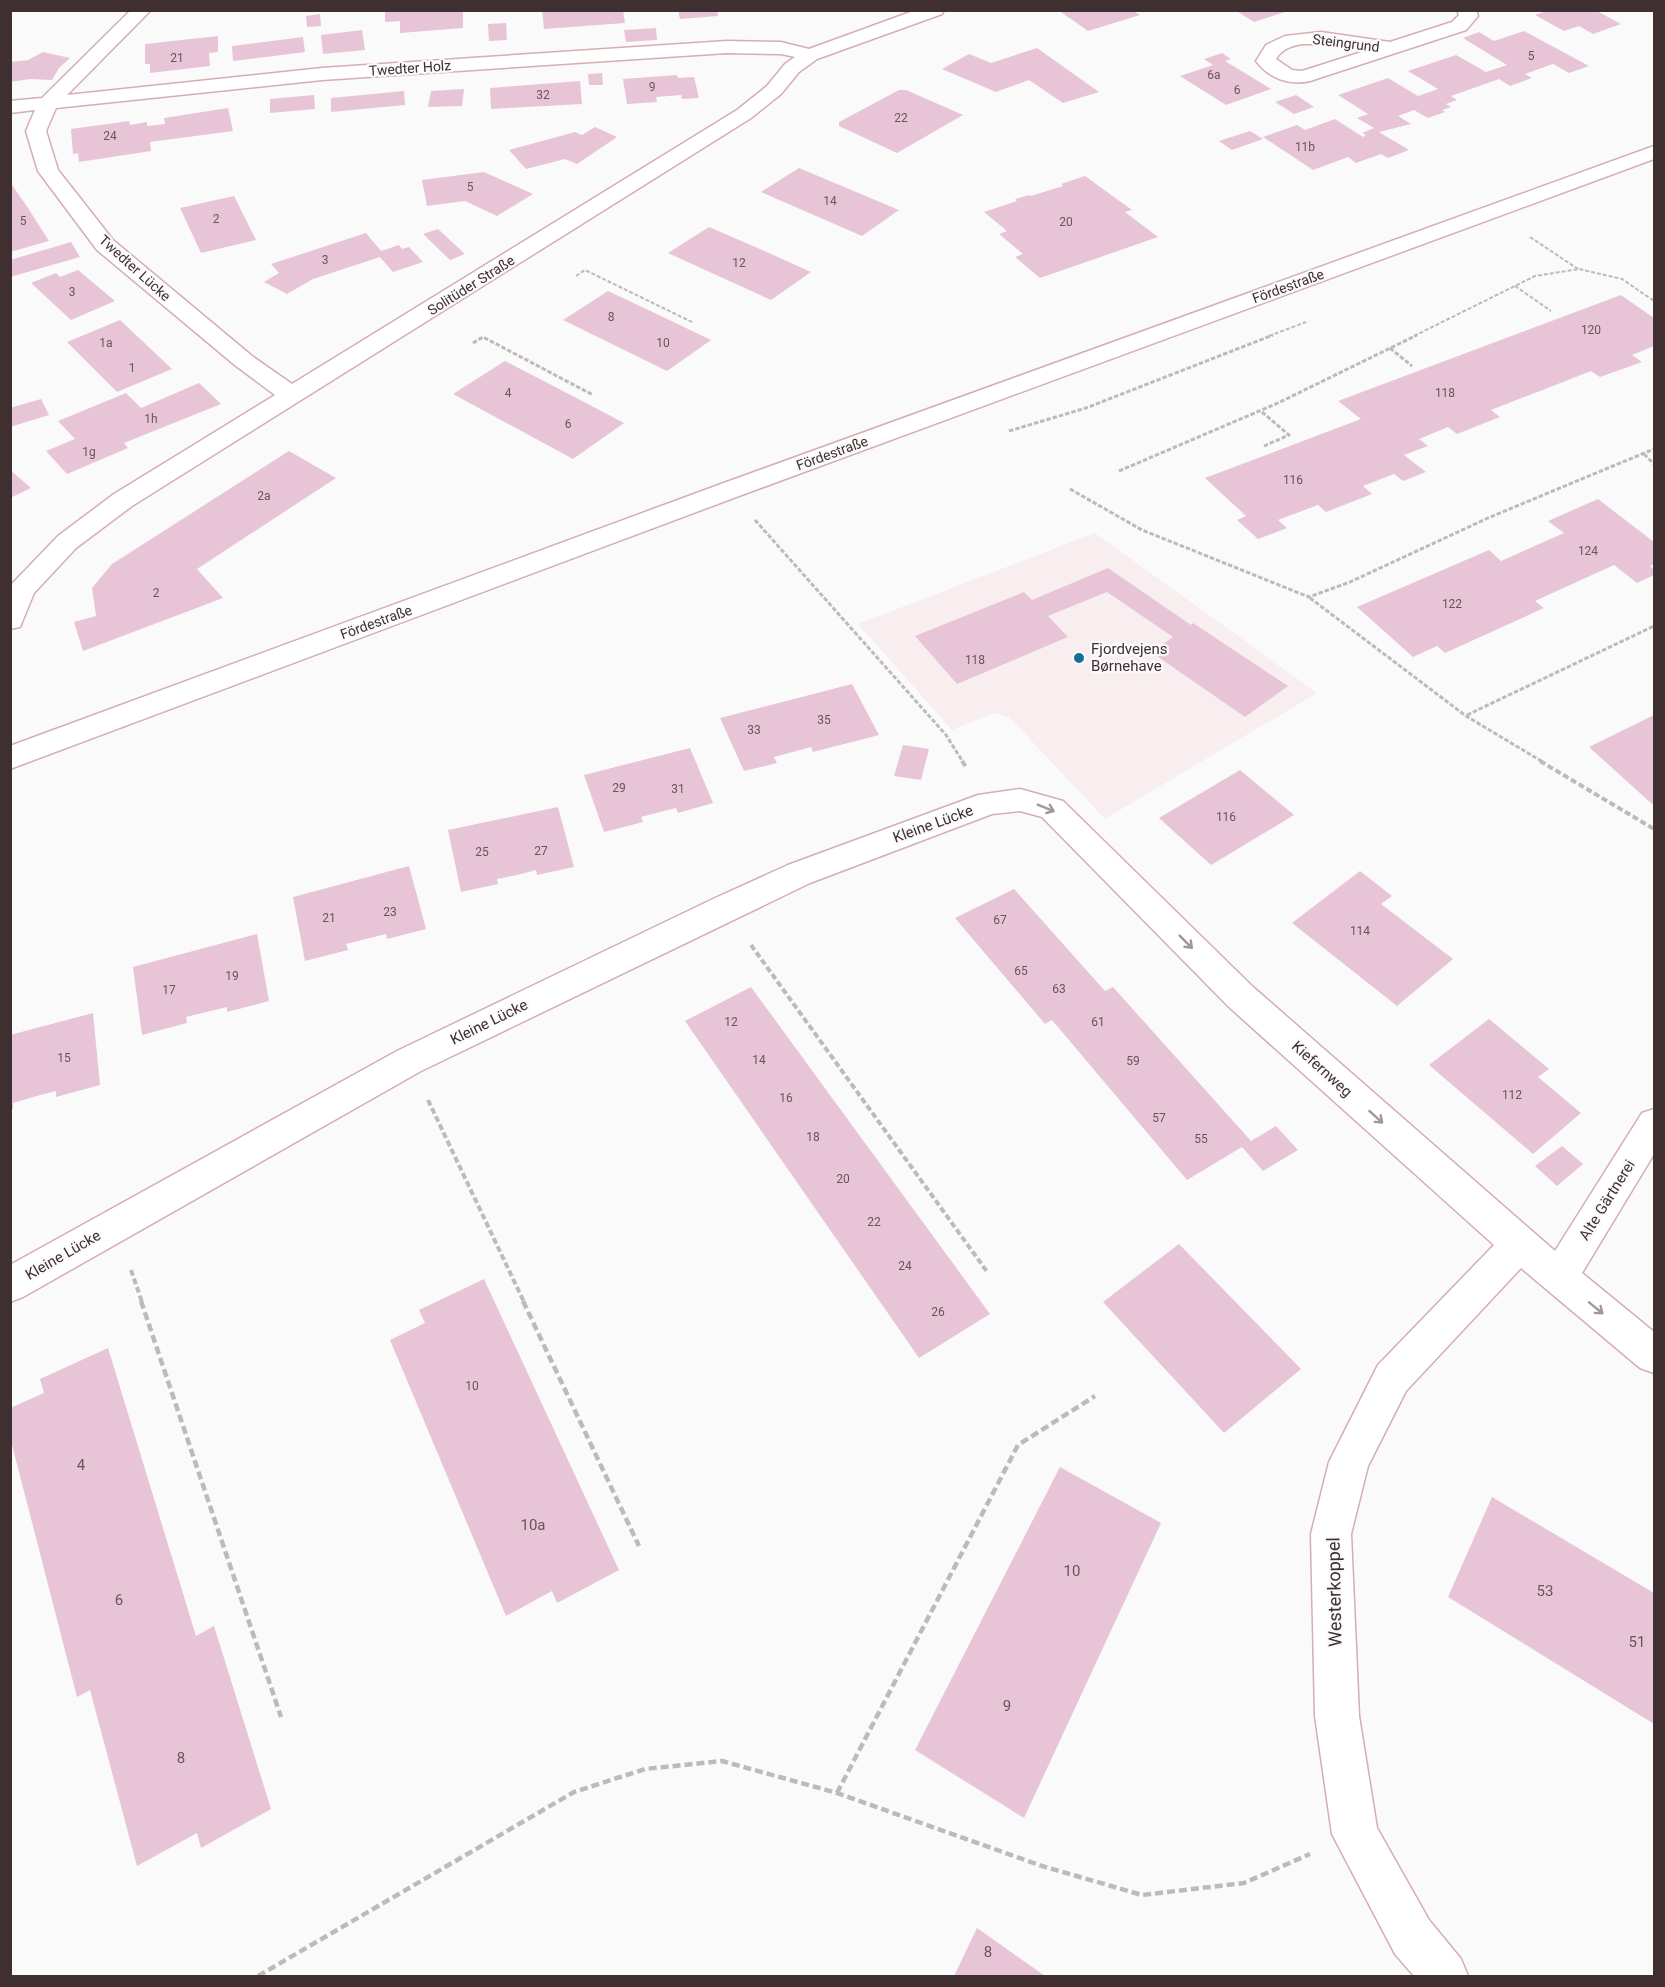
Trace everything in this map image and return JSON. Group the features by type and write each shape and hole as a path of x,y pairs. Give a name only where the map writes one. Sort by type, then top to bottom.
{"street":[{"path":"48,103 142,10"},
{"name":"Solitüder Straße","path":"10,620 16,590 67,542 123,500 744,114 774,90 792,68 810,55 935,10"},
{"name":"Steingrund","path":"1391,48 1316,37 1297,39 1276,46 1268,53 1266,61 1287,76 1303,77 1459,26 1469,16 1467,10"},
{"name":"Twedter Holz","path":"10,107 322,74 727,47 781,48 810,55"},
{"name":"Twedter Lücke","path":"48,103 36,131 48,171 105,245 244,361 293,396"},
{"name":"Fördestraße","path":"10,758 730,490 1654,152"},
{"name":"Kiefernweg","path":"989,803 1020,800 1052,809 1241,997 1519,1244 1654,1355"},
{"name":"Kleine Lücke","path":"10,1285 409,1061 799,874 989,803"},
{"name":"Alte Gärtnerei","path":"1559,1277 1654,1124"},
{"name":"Westerkoppel","path":"1444,1977 1412,1937 1355,1834 1337,1716 1331,1534 1348,1462 1392,1378 1519,1244"}],"path":[{"path":"1528,235 1579,269 1622,279 1654,301"},
{"path":"1119,471 1262,412 1535,276 1579,269"},
{"path":"576,276 585,270 694,323"},
{"path":"1515,286 1551,311"},
{"path":"473,343 483,337 593,394"},
{"path":"1390,348 1412,366"},
{"path":"1262,412 1289,435 1263,446"},
{"path":"1309,597 1350,582 1488,518 1654,449"},
{"path":"1644,454 1654,464"},
{"path":"1070,489 1142,530 1309,597 1466,716 1654,830"},
{"path":"730,490 946,735 989,803"},
{"path":"1466,716 1654,626"},
{"path":"749,943 988,1273"},
{"path":"409,1061 639,1546"},
{"path":"116,1224 281,1717"},
{"path":"837,1793 1018,1445 1095,1396"},
{"path":"258,1977 288,1957 574,1792 645,1769 722,1761 837,1793 1042,1866 1142,1894 1244,1883 1355,1834"}],"shaded area":[{"name":"Fjordvejens Børnehave","path":"1095,533 1317,693 1105,819 1009,717 994,713 952,730 858,624"}],"building":[{"path":"385,10 463,10 463,28 400,33 400,21 385,22"},
{"path":"542,10 623,10 625,23 544,29"},
{"path":"678,10 717,10 718,16 680,19"},
{"path":"1058,10 1132,10 1140,15 1088,31"},
{"path":"1235,10 1288,10 1288,11 1254,22"},
{"path":"1549,10 1595,10 1621,24 1593,34 1579,26 1564,31 1535,15"},
{"path":"320,14 321,26 307,27 306,16"},
{"path":"506,23 507,40 489,41 488,24"},
{"path":"656,28 657,40 626,42 624,30"},
{"path":"362,30 365,50 323,54 321,35"},
{"path":"1524,31 1589,66 1569,73 1553,64 1525,74 1532,78 1510,86 1499,79 1451,96 1457,100 1446,104 1451,107 1442,110 1445,112 1428,118 1414,110 1398,116 1411,124 1379,132 1409,150 1388,158 1381,154 1356,163 1348,157 1313,170 1263,137 1297,125 1305,130 1335,119 1363,137 1366,135 1362,133 1374,128 1357,118 1368,114 1338,95 1388,78 1418,96 1438,89 1408,71 1456,55 1486,72 1507,65 1463,38 1479,32 1494,41"},
{"path":"218,36 218,52 209,53 210,66 150,73 150,64 145,64 145,44"},
{"path":"303,37 305,52 233,61 232,46"},
{"path":"1037,48 1099,92 1063,103 1029,80 996,92 942,69 969,54 991,63"},
{"path":"43,52 70,58 59,68 52,80 30,79 10,82 10,62 28,60"},
{"path":"1222,53 1231,59 1225,61 1271,89 1226,105 1180,76 1213,65 1204,59"},
{"path":"602,73 603,85 589,85 588,74"},
{"path":"677,75 678,78 694,77 699,98 682,99 681,95 656,97 657,102 627,104 623,79"},
{"path":"580,81 582,104 491,109 490,88"},
{"path":"464,89 462,106 428,107 431,91"},
{"path":"899,90 906,90 963,115 897,153 839,126 839,122"},
{"path":"404,91 405,105 331,112 331,98"},
{"path":"314,95 315,109 270,113 270,99"},
{"path":"1296,95 1314,107 1294,114 1275,102"},
{"path":"228,108 233,131 150,142 151,151 79,162 78,153 73,154 71,129 129,121 130,125 147,122 147,126 165,124 164,118"},
{"path":"595,127 617,137 577,164 565,159 526,169 509,150 575,132 582,135"},
{"path":"1250,131 1263,139 1232,150 1219,141"},
{"path":"799,168 899,210 862,236 761,192"},
{"path":"484,172 533,194 497,216 465,201 427,206 422,180"},
{"path":"1085,176 1132,210 1125,212 1158,237 1040,278 1015,257 1023,254 999,234 1007,231 984,212 1017,201 1015,199 1063,186 1061,184"},
{"path":"10,182 28,208 49,241 10,252"},
{"path":"234,196 256,240 201,253 180,208"},
{"path":"709,227 811,272 771,300 668,253"},
{"path":"438,229 465,254 450,260 423,234"},
{"path":"366,233 381,251 399,245 402,249 409,247 423,262 393,272 380,257 313,279 287,294 264,282 279,273 271,264"},
{"path":"71,242 80,257 10,277 10,260"},
{"path":"78,270 115,301 71,320 31,283 56,273 60,277"},
{"path":"608,291 711,340 667,371 563,320"},
{"path":"1621,295 1654,318 1654,346 1632,355 1642,362 1600,377 1591,371 1491,410 1500,417 1457,434 1448,427 1419,439 1428,446 1404,455 1426,472 1403,481 1394,474 1363,486 1372,494 1326,512 1318,505 1278,520 1287,528 1258,539 1237,520 1246,516 1205,478 1361,419 1338,401"},
{"path":"120,320 172,369 117,392 67,342"},
{"path":"505,361 624,423 573,459 453,394"},
{"path":"199,383 221,404 124,443 128,448 67,474 46,451 75,439 58,421 126,393 141,408"},
{"path":"41,399 49,415 10,427 10,408"},
{"path":"289,451 336,478 197,569 223,598 83,651 74,622 96,616 92,588 112,564"},
{"path":"10,470 31,488 10,498"},
{"path":"1598,499 1654,542 1654,564 1650,566 1654,570 1654,575 1637,583 1614,565 1535,601 1544,608 1445,653 1437,646 1413,657 1357,607 1489,550 1501,561 1564,533 1548,521"},
{"path":"1108,568 1191,625 1193,623 1288,686 1245,717 1151,652 1173,637 1107,592 1048,616 1068,637 957,684 915,636 1024,592 1032,600"},
{"path":"852,684 879,735 813,752 811,747 774,757 777,763 744,771 720,718"},
{"path":"1654,715 1654,803 1652,804 1589,747"},
{"path":"903,745 929,749 921,780 894,776"},
{"path":"690,748 713,803 678,813 676,808 641,817 643,822 604,832 584,775"},
{"path":"1240,770 1294,815 1211,865 1159,818"},
{"path":"558,807 574,867 537,875 536,870 497,879 498,884 461,892 448,830"},
{"path":"409,866 426,929 387,939 386,934 346,944 348,950 305,961 293,897"},
{"path":"1360,871 1392,896 1381,904 1453,959 1397,1006 1292,923"},
{"path":"1014,889 1105,991 1113,987 1251,1141 1276,1126 1298,1150 1263,1171 1242,1147 1187,1180 1052,1020 1045,1024 955,918"},
{"path":"257,934 269,1001 227,1012 227,1007 186,1017 187,1023 142,1035 133,967"},
{"path":"751,987 990,1314 919,1358 685,1021"},
{"path":"93,1013 100,1085 56,1097 56,1091 33,1097 13,1103 13,1109 10,1109 10,1035"},
{"path":"1489,1019 1549,1069 1538,1077 1581,1113 1533,1154 1429,1065"},
{"path":"1562,1146 1583,1164 1557,1186 1535,1166"},
{"path":"1179,1244 1301,1369 1224,1433 1103,1302"},
{"path":"484,1279 619,1570 557,1603 552,1591 506,1616 390,1340 425,1323 419,1310"},
{"path":"108,1348 196,1636 214,1626 271,1809 201,1848 197,1833 137,1866 90,1690 77,1697 10,1437 10,1408 44,1393 40,1379"},
{"path":"1060,1467 1161,1523 1024,1818 915,1750"},
{"path":"1492,1497 1654,1593 1654,1724 1448,1597"},
{"path":"977,1928 1045,1976 954,1976"}],"place":[{"name":"Fjordvejens Børnehave","path":"1079,658"}]}
